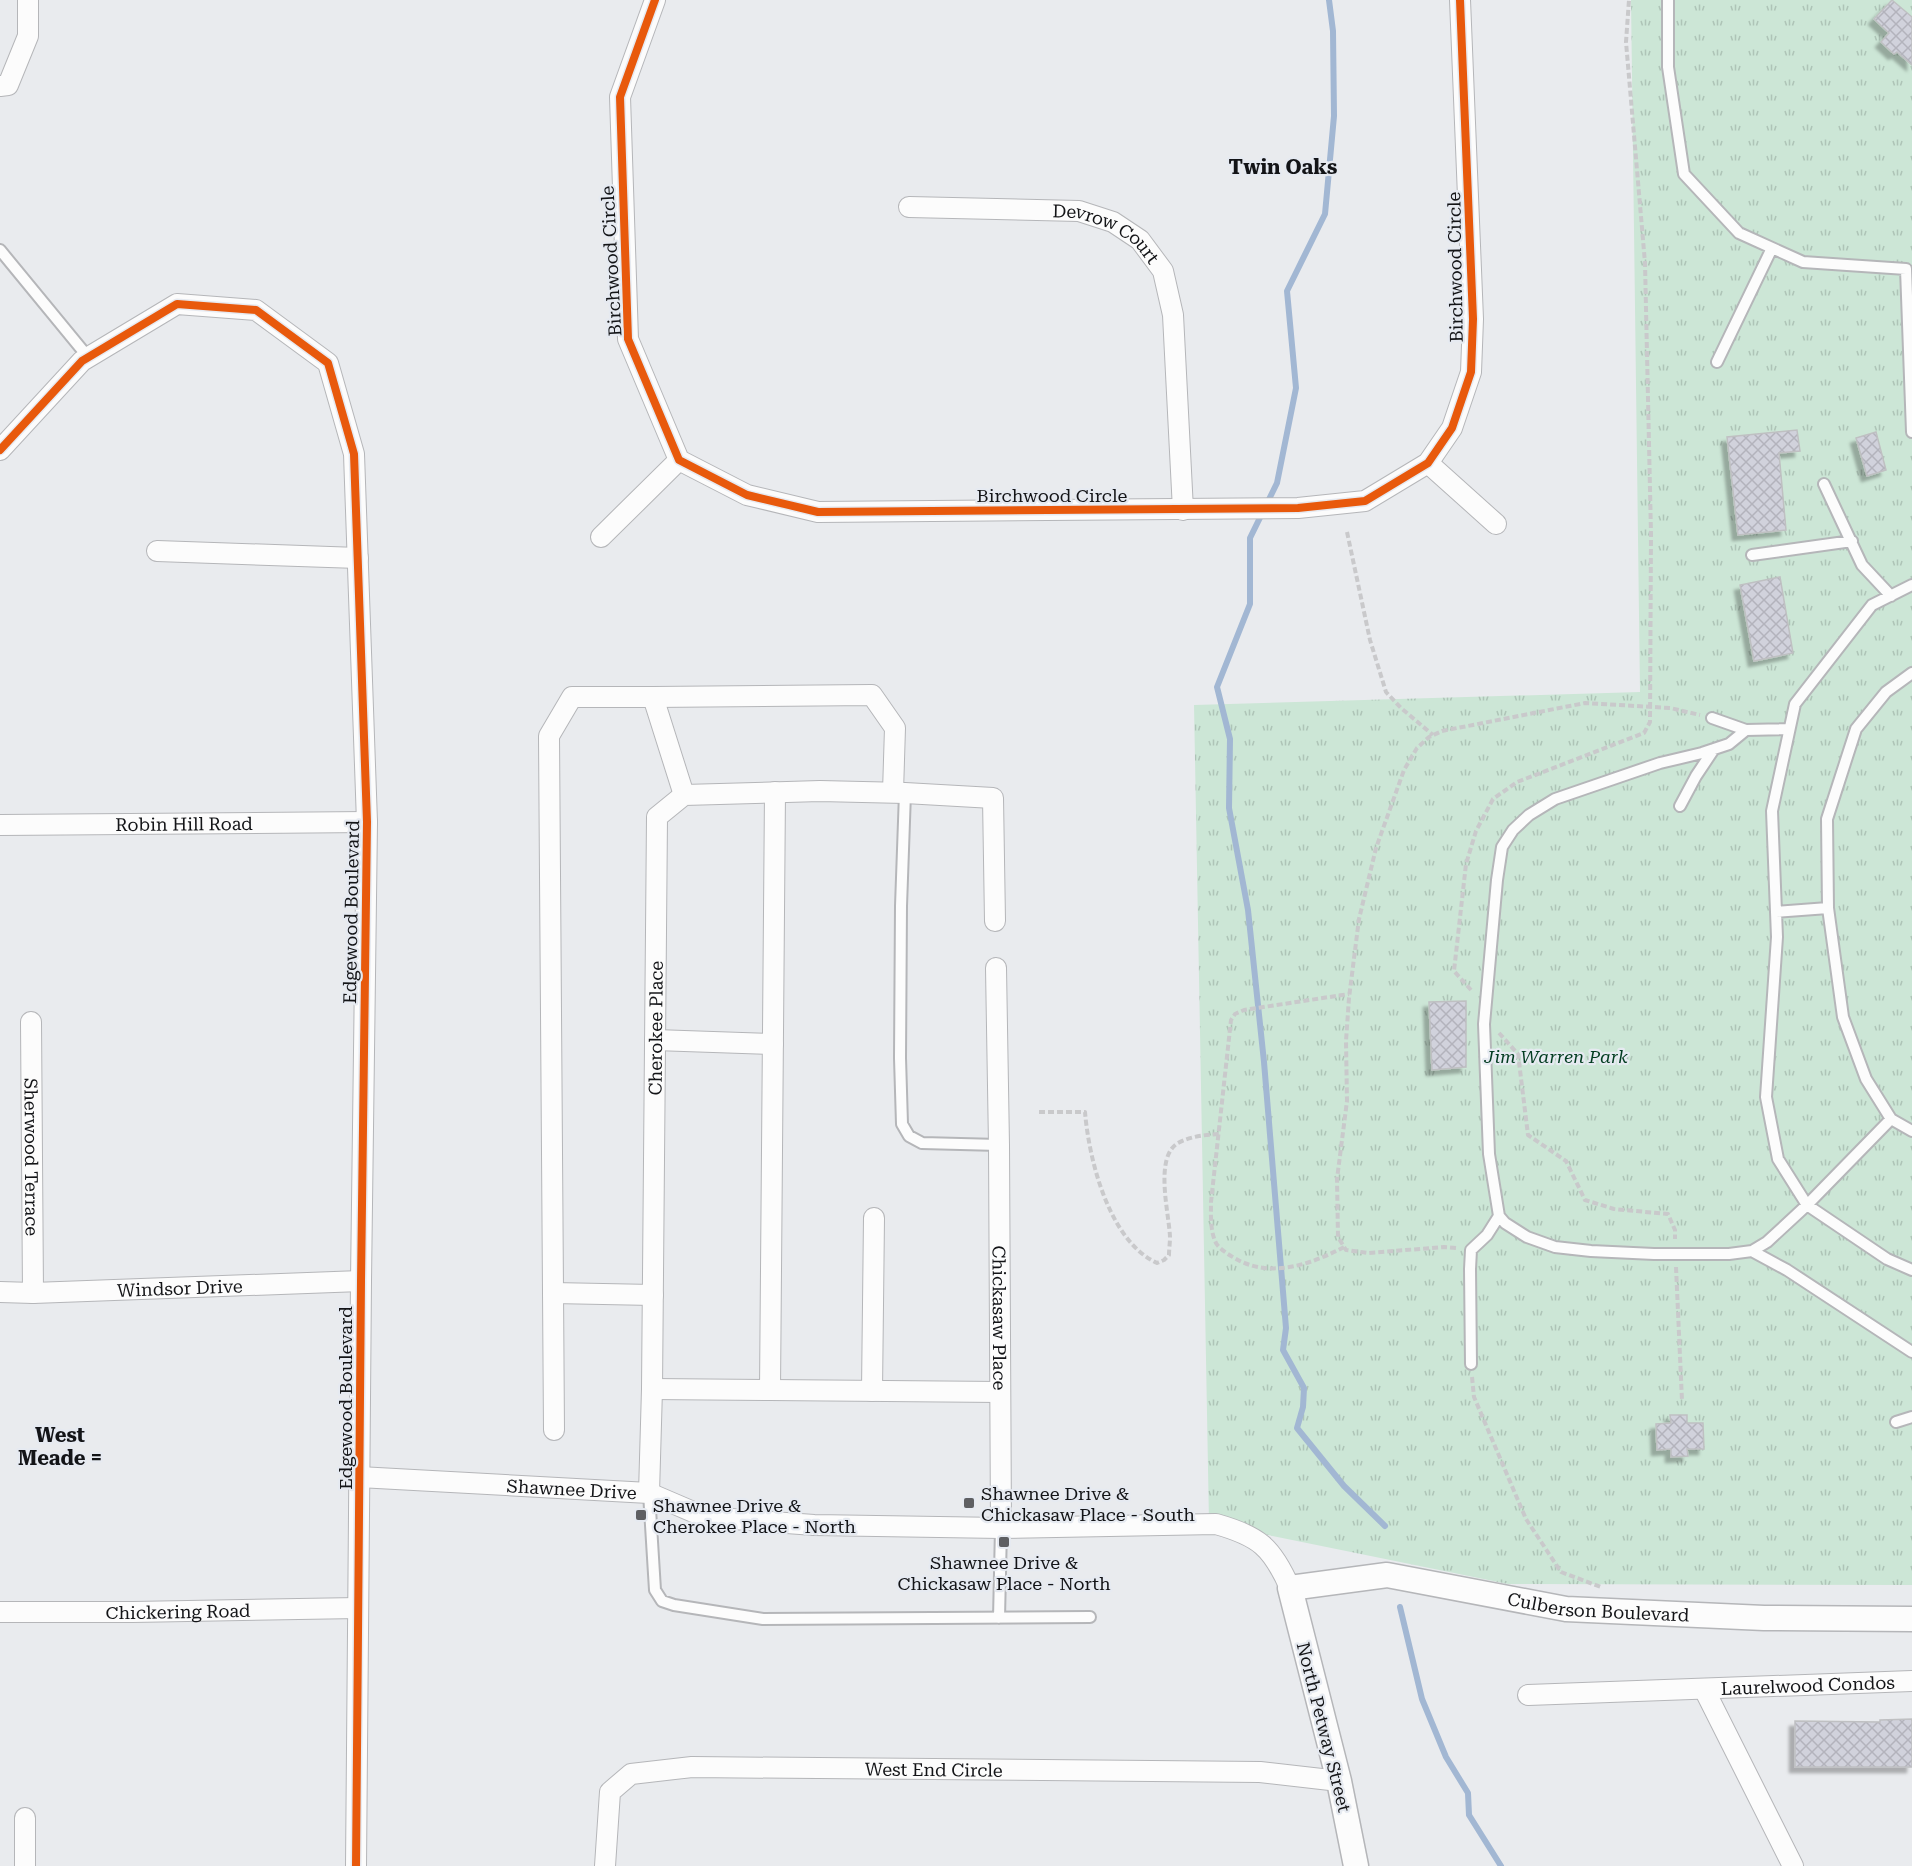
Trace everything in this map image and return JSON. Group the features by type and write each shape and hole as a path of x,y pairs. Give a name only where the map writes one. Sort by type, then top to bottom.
{"street":[{"path":"0,86 8,85 28,36 28,0"},
{"name":"Birchwood Circle","path":"655,0 620,97 628,339 679,460 747,495 818,512 1298,508 1365,501 1428,464 1452,428 1471,372 1473,319 1460,0"},
{"name":"Devrow Court","path":"909,207 1079,211 1113,222 1140,240 1163,272 1173,315 1183,510"},
{"name":"Edgewood Boulevard","path":"0,450 82,361 177,304 255,310 328,363 354,454 368,822 361,1281 357,1866"},
{"path":"601,537 679,460"},
{"path":"1428,464 1496,524"},
{"path":"157,551 358,558"},
{"path":"554,1430 549,736 572,697 872,695 895,728 899,793"},
{"path":"653,697 684,795 820,791 993,798 995,921"},
{"path":"770,1390 775,792"},
{"name":"Cherokee Place","path":"649,1493 657,818 684,795"},
{"name":"Robin Hill Road","path":"0,825 368,822"},
{"name":"Chickasaw Place","path":"996,968 1001,1528"},
{"name":"Sherwood Terrace","path":"31,1022 33,1293"},
{"path":"655,1040 773,1044"},
{"path":"872,1391 874,1218"},
{"name":"Windsor Drive","path":"0,1292 33,1293 361,1281"},
{"path":"553,1293 653,1295"},
{"path":"652,1389 1000,1392"},
{"name":"Shawnee Drive","path":"360,1477 649,1493 705,1517 814,1525 1001,1528 1216,1524 1240,1530 1260,1541 1280,1565 1290,1588"},
{"name":"Culberson Boulevard","path":"1290,1588 1387,1575 1566,1609 1764,1618 1912,1619"},
{"name":"North Petway Street","path":"1290,1588 1339,1781 1356,1866"},
{"name":"Chickering Road","path":"0,1612 358,1608"},
{"name":"Laurelwood Condos","path":"1528,1695 1912,1681"},
{"name":"Laurelwood Condos","path":"1704,1689 1793,1866"},
{"name":"West End Circle","path":"605,1866 610,1792 631,1774 692,1767 1260,1772 1339,1781"},
{"path":"25,1818 25,1866"}],"lane":[{"path":"1668,0 1668,68 1684,174 1739,233 1803,262 1906,269 1912,432"},
{"path":"1717,362 1772,248"},
{"path":"0,250 88,357"},
{"path":"1824,484 1862,565 1891,596"},
{"path":"1752,555 1852,541"},
{"path":"1912,585 1872,605 1795,704 1772,812 1777,937 1766,1097 1778,1159 1807,1205 1887,1259 1912,1270"},
{"path":"1912,673 1886,692 1856,729 1827,819 1828,908 1843,1017 1866,1079 1891,1119 1912,1131"},
{"path":"1712,718 1746,730 1789,729"},
{"path":"1746,730 1729,744 1660,763 1555,799 1529,815 1502,847 1485,1009 1489,1154 1499,1215 1505,1223 1527,1237 1555,1247 1591,1251 1676,1254 1729,1254 1752,1251 1767,1242 1807,1205 1891,1119"},
{"path":"1680,806 1714,749"},
{"path":"899,793 902,1124 909,1136 922,1143 999,1145"},
{"path":"1776,912 1828,908"},
{"path":"1471,1364 1471,1250 1487,1235 1499,1215"},
{"path":"1752,1251 1787,1270 1912,1352"},
{"path":"1896,1422 1912,1416"},
{"path":"649,1493 655,1590 662,1601 674,1605 763,1619 1090,1617"},
{"path":"999,1618 1001,1528"}],"path":[{"path":"1629,0 1626,42 1645,263 1651,534 1650,722 1644,734 1517,782 1493,799 1476,831 1466,864 1454,971 1482,1000 1494,1027 1518,1054 1528,1135 1566,1161 1585,1200 1614,1209 1668,1214 1675,1230 1682,1401"},
{"path":"1347,532 1370,640 1386,692 1432,735"},
{"path":"1471,1250 1444,1247 1369,1253 1346,1250 1338,1237 1337,1179 1347,1101 1346,1041 1349,994 1359,920 1376,848 1404,770 1417,748 1432,735 1442,731 1585,703 1670,708 1712,718"},
{"path":"1344,1247 1315,1261 1290,1267 1260,1269 1244,1264 1231,1257 1216,1243 1211,1225 1211,1202 1231,1020 1235,1014 1244,1010 1349,994"},
{"path":"1039,1112 1085,1112 1094,1166 1107,1203 1132,1245 1157,1263 1169,1255 1170,1237 1164,1170 1168,1156 1176,1144 1194,1137 1219,1134"},
{"path":"1471,1364 1474,1397 1526,1519 1561,1572 1605,1589"}],"green space":[{"name":"Jim Warren Park","path":"1631,0 1912,0 1912,1585 1508,1584 1209,1523 1194,705 1640,692"}],"building":[{"path":"1892,0 1912,17 1912,65 1897,52 1894,54 1881,42 1889,33 1874,19"},
{"path":"1797,430 1800,451 1779,453 1786,530 1738,535 1727,437"},
{"path":"1876,432 1886,470 1867,476 1856,438"},
{"path":"1780,577 1793,653 1754,661 1740,585"},
{"path":"1466,1001 1466,1067 1432,1070 1429,1002"},
{"path":"1670,1415 1687,1415 1687,1423 1703,1423 1704,1449 1687,1449 1688,1456 1671,1457 1671,1449 1657,1450 1656,1424 1671,1423"},
{"path":"1912,1719 1912,1767 1795,1767 1795,1721 1880,1722 1880,1720"}],"waterway":[{"path":"1329,0 1333,31 1334,116 1325,214 1287,291 1296,388 1277,483 1250,538 1250,604 1217,687 1230,739 1229,808 1248,910 1264,1062 1286,1328 1283,1350 1304,1388 1303,1407 1297,1428 1344,1486 1385,1526"},
{"path":"1400,1607 1422,1699 1446,1757 1468,1793 1469,1815 1501,1866"}],"cycle path":[{"path":"655,0 620,97 628,339 679,460 747,495 818,512 1298,508 1365,501 1428,463 1452,428 1471,372 1473,319 1460,0"},
{"path":"0,450 82,361 177,304 256,310 328,363 354,454 367,822 356,1866"}],"place":[{"name":"Shawnee Drive & Chickasaw Place - South","path":"969,1503"},
{"name":"Shawnee Drive & Cherokee Place - North","path":"641,1515"},
{"name":"Shawnee Drive & Chickasaw Place - North","path":"1004,1542"}],"district":[{"name":"Twin Oaks","path":"1283,167"},
{"name":"West Meade =","path":"60,1446"}]}
